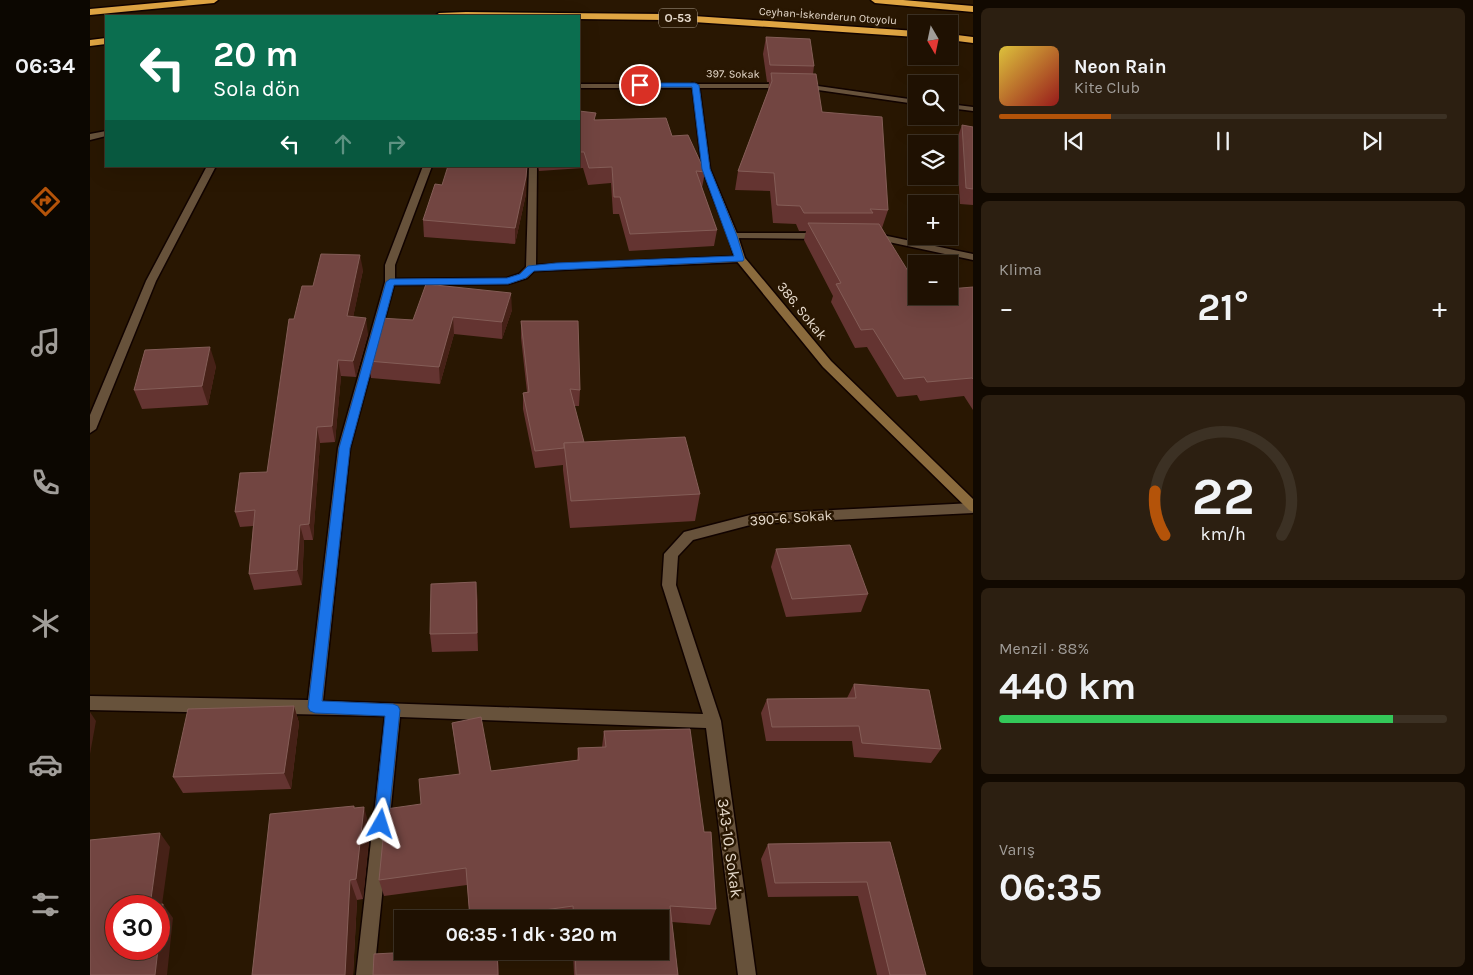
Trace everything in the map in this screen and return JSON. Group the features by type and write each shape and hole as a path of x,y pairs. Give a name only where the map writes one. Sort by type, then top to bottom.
{"highway":[{"path":"90,12 214,0"},
{"name":"Ceyhan-İskenderun Otoyolu","path":"876,0 973,9"},
{"name":"Ceyhan-İskenderun Otoyolu","path":"580,16 664,17 908,33"},
{"path":"958,38 973,40"},
{"path":"90,43 105,41"}],"street":[{"name":"386. Sokak","path":"695,85 706,169 733,236 740,259 827,364 973,507"},
{"name":"397. Sokak","path":"580,86 804,86 908,101"},
{"path":"958,107 973,109"},
{"path":"90,137 105,134"},
{"path":"90,429 151,281 211,167"},
{"path":"315,707 344,448 390,282 390,265 428,167"},
{"path":"531,268 533,167"},
{"path":"733,236 830,236"},
{"path":"860,236 870,236 973,257"},
{"path":"390,282 508,281 523,276 531,268 740,259"},
{"name":"390-6. Sokak","path":"713,721 669,585 671,554 690,536 754,519 973,507"},
{"path":"90,703 315,707 713,721"},
{"path":"365,975 393,710"},
{"name":"343-10. Sokak","path":"713,721 747,975"}],"building":[{"path":"766,37 810,39 814,66 770,65"},
{"path":"771,73 816,74 822,112 882,117 888,210 870,209 873,213 804,213 800,206 777,205 774,173 738,171 772,81"},
{"path":"580,111 596,113 594,120 666,118 672,136 688,135 705,172 696,171 717,230 630,234 620,197 614,197 612,167 589,168 584,152 580,152"},
{"path":"962,125 973,127 973,189 966,188"},
{"path":"448,167 527,167 515,228 423,220 435,184 442,185"},
{"path":"808,223 879,224 908,271 908,305 958,305 958,288 973,287 973,379 927,382 924,377 904,379 873,329 861,330 836,284 841,283"},
{"path":"321,254 360,255 347,316 366,318 353,361 338,360 332,426 317,427 309,524 300,525 297,570 249,574 255,510 235,512 240,473 267,472 289,319 294,319 302,286 313,286"},
{"path":"426,284 511,293 502,322 453,317 439,367 368,361 380,318 413,320"},
{"path":"521,321 578,321 580,390 570,389 584,442 564,443 564,448 535,451 523,393 529,392"},
{"path":"210,347 202,386 134,390 145,350"},
{"path":"685,437 700,494 571,501 564,443"},
{"path":"850,545 868,594 792,599 776,549"},
{"path":"476,582 477,633 430,634 431,584"},
{"path":"854,684 929,690 941,749 862,743 859,726 772,727 767,699 856,698"},
{"path":"294,706 284,773 173,777 188,709"},
{"path":"481,717 491,771 579,760 578,748 606,747 604,731 690,729 704,832 711,832 716,909 670,906 678,975 576,975 575,960 669,960 669,910 573,910 573,906 544,910 469,910 466,868 379,880 386,809 421,804 419,779 460,774 452,723"},
{"path":"354,806 354,808 364,807 356,879 350,880 345,975 252,975 270,814"},
{"path":"160,833 152,895 105,895 105,960 157,960 155,975 90,975 90,840"},
{"path":"890,842 926,975 890,975 867,882 775,883 768,844"},
{"path":"394,953 394,960 497,960 498,975 373,975 374,954"}],"route":[{"path":"381,824 393,710 315,707 344,448 390,282 508,281 523,276 531,268 740,259 733,236 706,169 695,85 640,85"}]}
